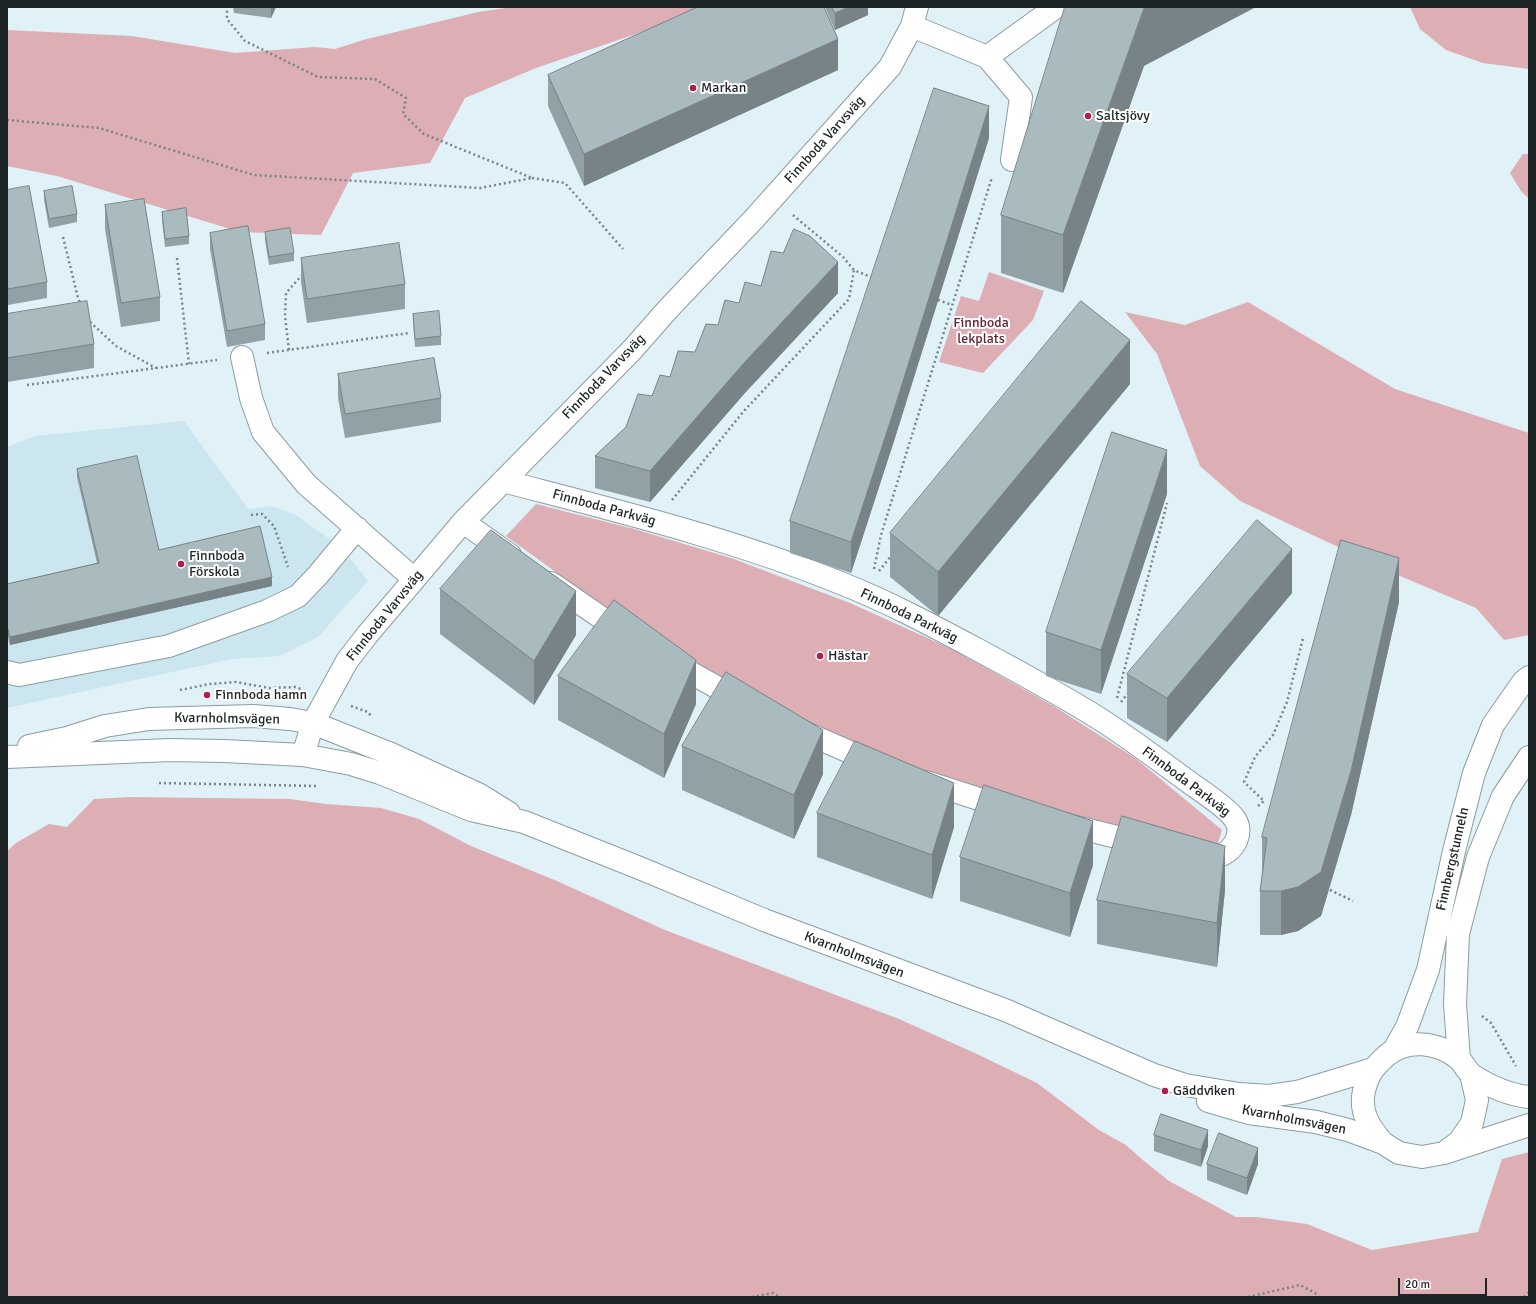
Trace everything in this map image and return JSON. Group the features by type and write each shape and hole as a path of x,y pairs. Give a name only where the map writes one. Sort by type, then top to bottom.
{"street":[{"path":"987,57 1056,7"},
{"path":"914,16 987,57 1021,97 1012,160"},
{"name":"Finnboda Varvsväg","path":"302,756 313,723 351,656 414,579 463,522 632,350 666,311 774,199 890,67 914,16"},
{"path":"242,357 250,398 263,432 306,484 414,579"},
{"name":"Finnboda Parkväg","path":"503,481 654,521 735,545 842,584 867,585 946,633 1032,678 1110,716 1234,817 1238,825 1238,837 1234,845 1227,853 1210,857 1119,839 1046,819"},
{"path":"463,522 646,647 714,687 769,716 902,774 994,805 1024,813"},
{"path":"7,672 19,675 169,646 267,611 298,596 318,575 357,528"},
{"name":"Finnbergstunneln","path":"1394,1050 1407,1027 1428,970 1454,851 1474,773 1493,725 1523,682 1529,677"},
{"name":"Kvarnholmsvägen","path":"7,751 66,738 105,726 149,719 253,716 313,723 435,773 480,795 524,822"},
{"name":"Kvarnholmsvägen","path":"7,757 170,750 224,750 302,756 351,764 380,773 471,810 524,822 642,868 764,920 1005,1010 1154,1075 1185,1085 1239,1094 1269,1096 1297,1092 1373,1069"},
{"name":"Finnbergstunneln","path":"1465,1067 1455,1004 1458,934 1478,857 1503,796 1529,757"},
{"name":"Kvarnholmsvägen","path":"1382,1144 1369,1126 1363,1107 1363,1097 1367,1079 1373,1069 1394,1050 1413,1044 1434,1045 1499,1089 1529,1097"},
{"name":"Kvarnholmsvägen","path":"1444,1153 1459,1142 1472,1123 1477,1100 1465,1067"},
{"name":"Kvarnholmsvägen","path":"1185,1085 1209,1102 1249,1113 1316,1122 1348,1130 1382,1144 1399,1153 1422,1157 1444,1153 1529,1125"}],"path":[{"path":"227,7 227,19 245,41 318,77 375,79 406,98 403,114 424,134 532,178 564,183 623,249"},
{"path":"7,120 99,128 254,175 480,188 532,178"},
{"path":"867,585 880,535 993,173"},
{"path":"774,199 843,257 854,270 874,278"},
{"path":"63,237 78,298 84,312"},
{"path":"177,258 189,364"},
{"path":"654,521 743,412 849,299 854,270"},
{"path":"289,350 285,317 286,293 303,273"},
{"path":"938,300 952,305"},
{"path":"88,318 91,325 116,346 156,368"},
{"path":"1110,716 1167,503"},
{"path":"250,515 262,514 274,526 298,596"},
{"path":"867,585 893,554"},
{"path":"1238,825 1264,801 1244,782 1255,757 1272,735 1287,702 1303,638"},
{"path":"177,690 210,684 236,682 269,688 296,687 368,712 372,718"},
{"path":"1110,716 1129,692"},
{"path":"159,783 323,787"},
{"path":"1330,890 1353,901"},
{"path":"1248,1297 1300,1285 1315,1293 1319,1297"},
{"path":"1524,1297 1529,1292"},
{"path":"752,1297 772,1293 780,1297"}],"shaded area":[{"name":"Finnboda Förskola","path":"184,421 248,509 272,506 296,515 342,548 368,581 318,637 280,656 232,659 7,708 7,447 35,436"}],"green space":[{"path":"513,7 715,7 536,68 465,98 430,163 353,173 321,235 240,232 57,176 7,166 7,30 132,36 235,53 315,47 335,49 363,40 478,12"},
{"path":"1410,7 1529,7 1529,69 1483,63 1446,50 1420,29"},
{"path":"1523,154 1529,154 1529,199 1521,191 1510,173"},
{"name":"Finnboda lekplats","path":"989,272 1044,291 1033,320 983,373 939,362 961,296 979,301"},
{"path":"1248,302 1395,389 1529,433 1529,635 1504,640 1476,608 1400,576 1240,501 1200,466 1157,354 1125,312 1185,325"},
{"path":"536,504 634,529 731,558 850,603 954,650 1052,705 1135,758 1222,830 1216,849 1131,835 975,791 815,728 697,669 604,607 506,536"},
{"path":"130,797 290,799 326,804 381,808 419,819 471,846 557,881 665,930 899,1019 1037,1083 1099,1130 1126,1145 1169,1181 1236,1217 1256,1217 1307,1224 1372,1250 1478,1232 1502,1159 1529,1152 1529,1297 7,1297 7,851 16,843 49,824 67,827 94,799"}],"building":[{"name":"Markan","path":"698,7 824,7 838,39 584,154 548,75"},
{"path":"832,7 849,7 835,13"},
{"path":"1065,7 1146,7 1144,8 1063,235 1001,215"},
{"path":"934,88 989,106 851,542 790,521"},
{"path":"29,186 47,282 8,289 7,190"},
{"path":"72,186 77,214 49,219 44,191"},
{"path":"144,199 160,297 121,303 105,205"},
{"path":"186,208 189,236 165,239 162,212"},
{"path":"248,226 265,324 227,331 210,233"},
{"path":"290,228 294,253 269,257 265,232"},
{"path":"794,229 810,236 838,262 744,363 650,471 595,456 626,427 638,394 652,396 660,375 670,377 678,351 695,352 706,324 718,325 725,300 739,303 745,282 761,286 771,251 783,253"},
{"path":"399,243 405,284 307,299 301,258"},
{"path":"87,301 94,344 7,358 7,314"},
{"path":"1081,301 1130,340 938,572 890,533"},
{"path":"439,311 441,336 415,339 413,314"},
{"path":"434,358 441,398 345,414 338,374"},
{"path":"1112,432 1167,450 1101,650 1046,632"},
{"path":"137,456 159,550 260,526 272,577 10,637 7,626 7,584 99,563 77,469"},
{"path":"1257,520 1292,549 1167,698 1127,674"},
{"path":"491,530 576,591 534,661 440,589"},
{"path":"1341,540 1399,558 1351,771 1321,872 1298,887 1281,891 1260,891 1267,838 1262,837"},
{"path":"614,600 696,660 664,734 558,676"},
{"path":"726,672 823,730 794,795 682,746"},
{"path":"855,741 954,783 932,855 817,813"},
{"path":"984,785 1093,821 1070,893 960,857"},
{"path":"1122,816 1225,846 1217,923 1097,900"},
{"path":"1161,1114 1208,1130 1201,1150 1154,1135"},
{"path":"1219,1133 1258,1148 1247,1178 1207,1164"}],"place":[{"name":"Markan","path":"693,88"},
{"name":"Saltsjövy","path":"1088,116"},
{"name":"Finnboda Förskola","path":"181,564"},
{"name":"Hästar","path":"820,656"},
{"name":"Finnboda hamn","path":"207,695"},
{"name":"Gäddviken","path":"1165,1091"}]}
